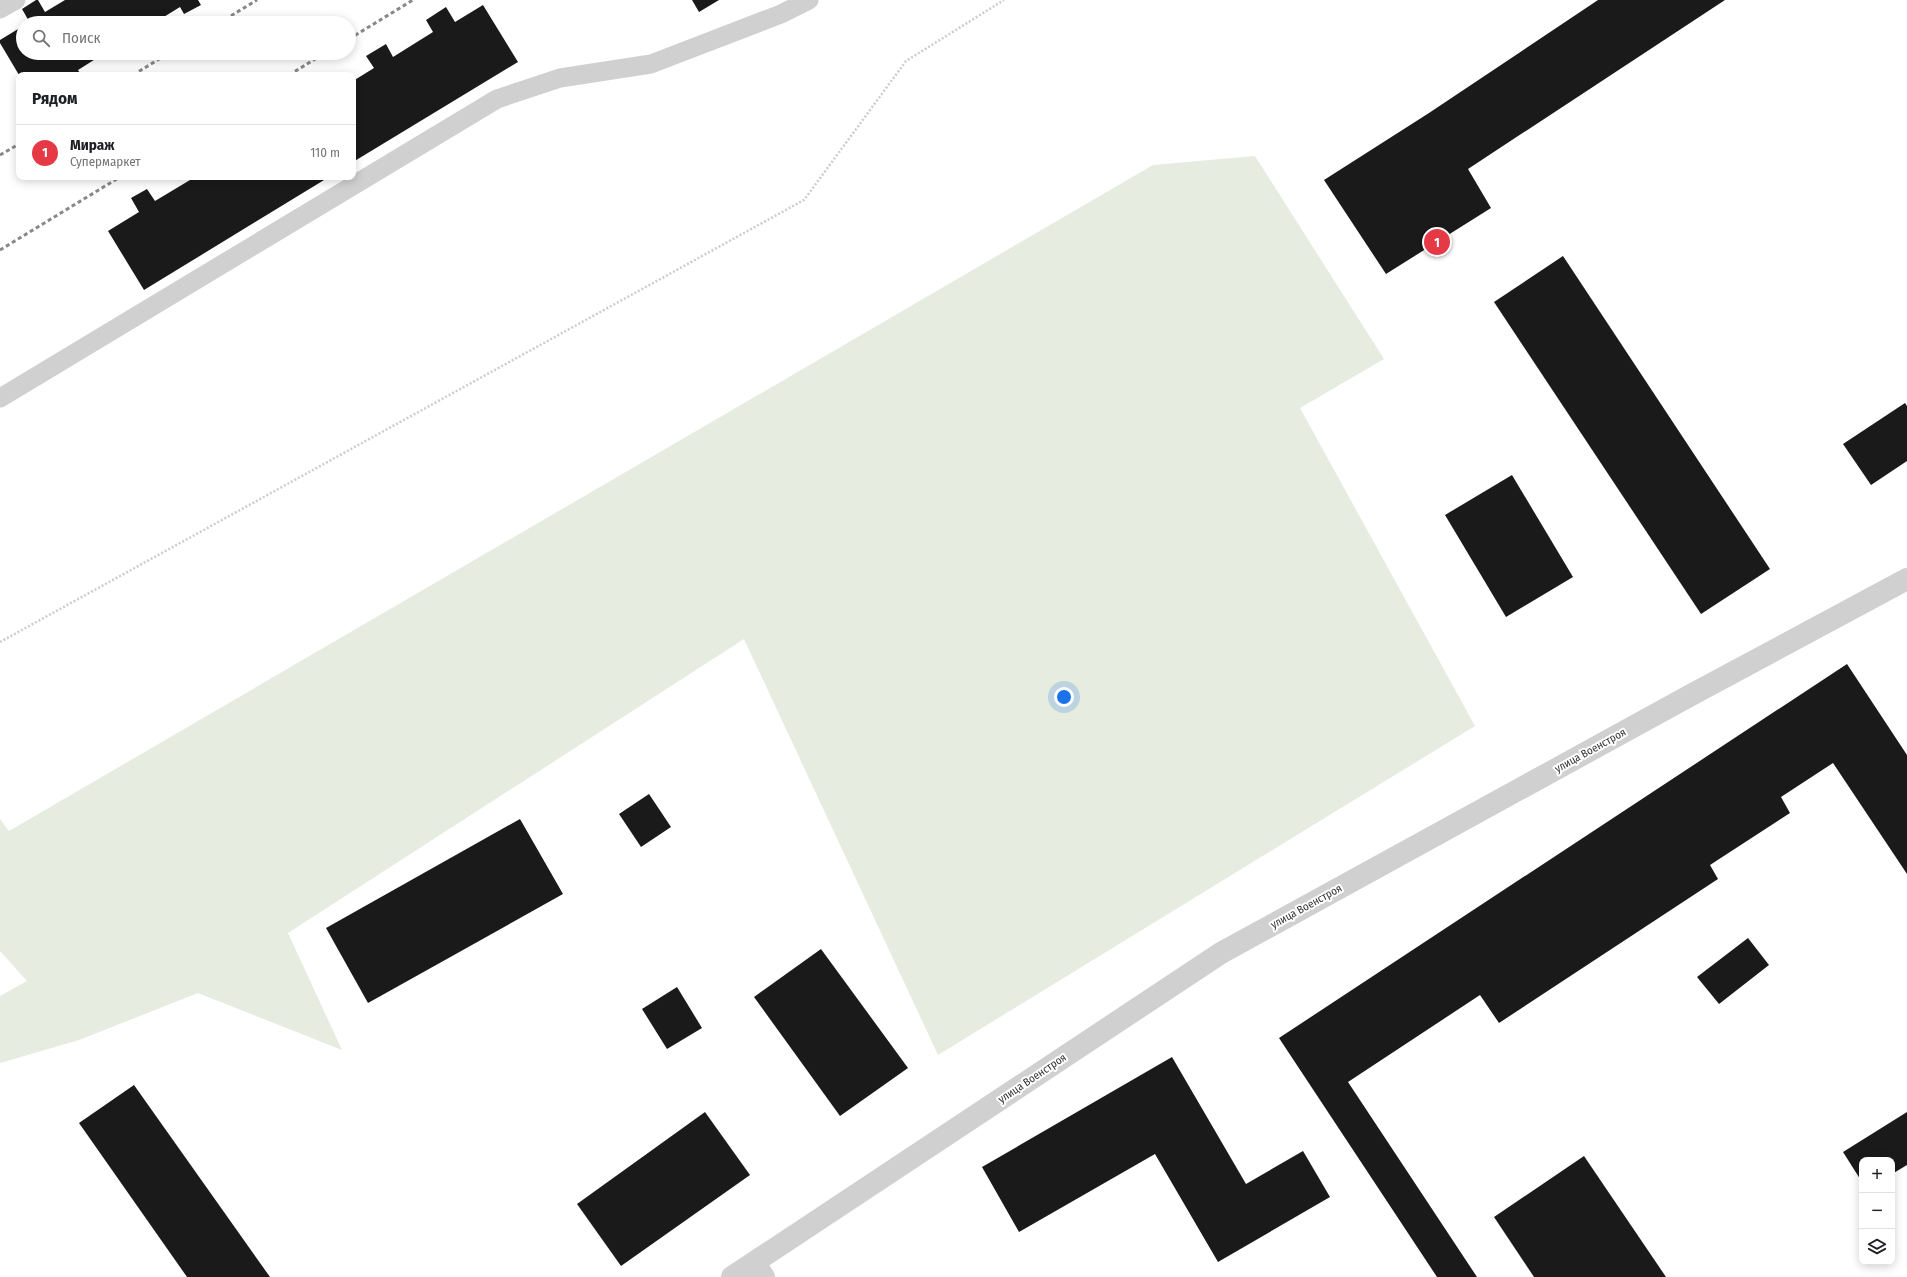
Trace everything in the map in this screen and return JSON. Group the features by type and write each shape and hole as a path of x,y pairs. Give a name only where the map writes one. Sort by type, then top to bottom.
{"street":[{"name":"улица Военстроя","path":"732,1277 759,1270 1220,953 1684,698 1907,579"}],"lane":[{"path":"0,9 16,0"},
{"path":"0,398 497,99 560,78 651,64 782,14 809,0"}],"path":[{"path":"0,642 804,200 906,61 1004,0"}],"shaded area":[{"path":"1255,156 1384,359 1300,408 1475,726 938,1055 744,639 288,933 342,1050 198,993 79,1040 0,1063 0,996 27,981 0,951 0,819 9,831 1153,165"}],"building":[{"path":"36,0 38,0 45,12 65,0 198,0 201,5 184,14 180,7 165,16 26,16 22,9"},
{"path":"692,0 719,0 699,12"},
{"path":"1598,0 1725,0 1468,169 1491,208 1386,274 1324,180 1429,113"},
{"path":"483,5 518,62 356,160 356,79 374,68 366,56 386,44 393,57 433,32 426,20 446,7 455,22"},
{"path":"16,30 16,60 94,60 78,70 79,72 17,72 0,43 0,40"},
{"path":"190,180 324,180 144,290 108,231 139,212 131,198 147,189 155,201"},
{"path":"1563,256 1770,569 1701,614 1494,302"},
{"path":"1905,403 1907,406 1907,461 1871,485 1843,444"},
{"path":"1512,475 1573,577 1506,617 1445,515"},
{"path":"1847,664 1907,755 1907,874 1833,763 1781,797 1790,813 1710,865 1718,879 1499,1023 1480,995 1348,1082 1477,1277 1437,1277 1279,1038"},
{"path":"649,794 671,827 641,847 619,814"},
{"path":"520,819 563,894 368,1003 326,928"},
{"path":"1748,938 1769,965 1719,1004 1697,977"},
{"path":"821,949 908,1068 840,1116 754,997"},
{"path":"677,987 702,1028 667,1049 642,1009"},
{"path":"1172,1057 1246,1184 1303,1151 1330,1197 1218,1262 1155,1154 1019,1232 982,1167"},
{"path":"134,1085 270,1277 187,1277 79,1123"},
{"path":"705,1112 750,1175 621,1266 577,1204"},
{"path":"1907,1112 1907,1165 1895,1172 1895,1157 1859,1157 1859,1177 1843,1152"},
{"path":"1584,1156 1666,1277 1534,1277 1494,1217"}],"railway":[{"path":"231,16 257,0"},
{"path":"356,35 413,0"},
{"path":"138,72 158,60"},
{"path":"294,72 314,60"},
{"path":"0,155 16,146"},
{"path":"0,250 115,180"}],"place":[{"name":"Мираж","path":"1437,242"}]}
